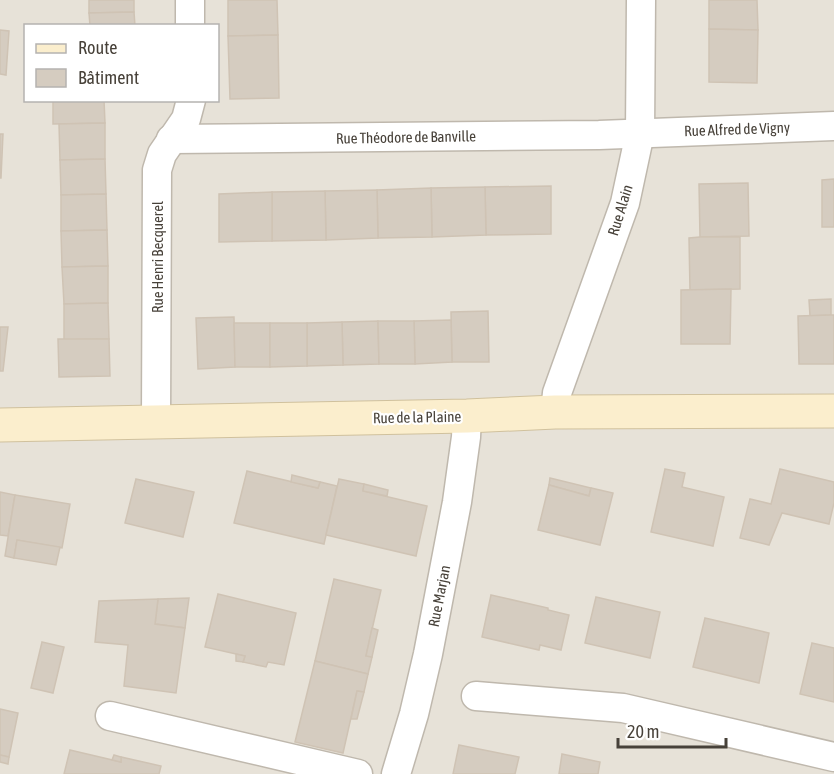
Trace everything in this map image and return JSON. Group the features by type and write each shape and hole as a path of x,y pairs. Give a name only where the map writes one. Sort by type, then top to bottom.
{"street":[{"path":"190,0 190,24"},
{"name":"Rue Alain","path":"555,412 557,393 624,203 640,133 641,0"},
{"name":"Rue Henri Becquerel","path":"156,422 157,171 162,154 186,119 190,102"},
{"name":"Rue Alfred de Vigny","path":"640,133 834,126"},
{"name":"Rue Théodore de Banville","path":"171,140 640,133"},
{"name":"Rue de la Plaine","path":"0,425 467,416 555,412 834,411"},
{"name":"Rue Marjan","path":"396,774 414,714 428,654 458,502 467,416"},
{"path":"476,696 623,708 834,757"},
{"path":"110,716 358,774"}],"shaded area":[{"path":"0,0 834,0 834,774 0,774"}],"building":[{"path":"89,0 134,0 134,12 89,13"},
{"path":"228,0 277,0 278,35 228,36"},
{"path":"709,0 757,0 758,30 709,29"},
{"path":"134,12 135,24 90,24 89,13"},
{"path":"709,29 758,30 757,83 709,82"},
{"path":"0,30 9,31 6,75 0,74"},
{"path":"278,35 279,98 230,99 228,36"},
{"path":"53,102 104,102 105,123 53,124"},
{"path":"105,123 105,159 60,160 59,124"},
{"path":"0,134 3,134 1,178 0,178"},
{"path":"105,159 106,194 61,195 60,160"},
{"path":"834,179 834,227 822,227 822,180"},
{"path":"748,183 749,236 700,237 699,184"},
{"path":"551,186 551,234 486,235 485,187"},
{"path":"485,187 486,235 432,237 431,188"},
{"path":"431,188 432,237 378,238 377,190"},
{"path":"377,190 378,238 326,240 325,191"},
{"path":"325,191 326,240 272,241 272,192"},
{"path":"272,192 272,241 219,242 219,194"},
{"path":"106,194 107,230 61,231 61,195"},
{"path":"107,230 108,266 62,267 61,231"},
{"path":"740,237 740,289 690,290 689,238"},
{"path":"108,266 108,303 64,304 62,267"},
{"path":"731,289 730,344 681,344 681,290"},
{"path":"831,299 831,315 810,316 809,300"},
{"path":"108,303 109,339 64,340 64,304"},
{"path":"488,311 489,362 452,362 451,312"},
{"path":"834,315 834,364 799,364 798,316"},
{"path":"234,317 235,367 198,369 196,318"},
{"path":"451,320 452,362 415,364 414,321"},
{"path":"378,321 379,364 343,365 342,322"},
{"path":"378,321 414,321 415,364 379,364"},
{"path":"342,322 343,365 307,366 307,323"},
{"path":"234,323 270,323 270,367 235,367"},
{"path":"270,323 307,323 307,366 270,367"},
{"path":"0,327 8,327 3,371 0,371"},
{"path":"58,339 109,339 110,376 59,377"},
{"path":"665,469 685,473 682,487 724,497 713,546 651,532"},
{"path":"780,469 834,482 834,503 829,524 782,513 769,545 740,538 750,499 771,504"},
{"path":"247,471 318,488 320,482 337,486 324,544 234,523"},
{"path":"292,475 320,482 318,488 291,482"},
{"path":"550,478 591,488 589,496 549,485"},
{"path":"136,479 194,492 183,537 125,523"},
{"path":"339,479 364,484 363,491 427,506 416,556 326,535"},
{"path":"364,484 388,490 387,496 363,491"},
{"path":"549,485 589,496 591,488 613,493 600,545 538,530"},
{"path":"0,492 15,495 8,536 0,535"},
{"path":"15,495 70,504 62,548 17,540 14,558 5,556"},
{"path":"17,540 60,547 56,565 14,558"},
{"path":"334,579 381,590 366,656 372,657 368,674 315,661"},
{"path":"218,594 296,613 284,665 268,662 266,667 243,662 245,656 205,647"},
{"path":"491,595 569,615 561,650 540,645 539,650 482,637"},
{"path":"596,597 660,612 650,658 585,643"},
{"path":"189,598 185,628 155,624 158,599"},
{"path":"158,599 155,624 185,628 176,693 124,686 128,645 95,642 99,601"},
{"path":"705,618 769,633 759,683 693,667"},
{"path":"372,628 378,630 372,657 366,656"},
{"path":"42,642 64,647 53,693 31,688"},
{"path":"812,643 834,648 834,702 800,694"},
{"path":"236,654 245,656 243,662 236,661"},
{"path":"315,661 368,674 364,692 357,691 343,753 295,742"},
{"path":"357,691 364,692 357,719 351,719"},
{"path":"0,709 18,713 9,757 0,755"},
{"path":"459,745 519,757 515,774 453,774"},
{"path":"70,750 121,762 121,757 161,766 159,774 64,774"},
{"path":"562,754 600,762 598,774 559,774"},
{"path":"0,755 9,757 8,764 0,762"},
{"path":"114,755 121,757 121,762 112,760"}]}
